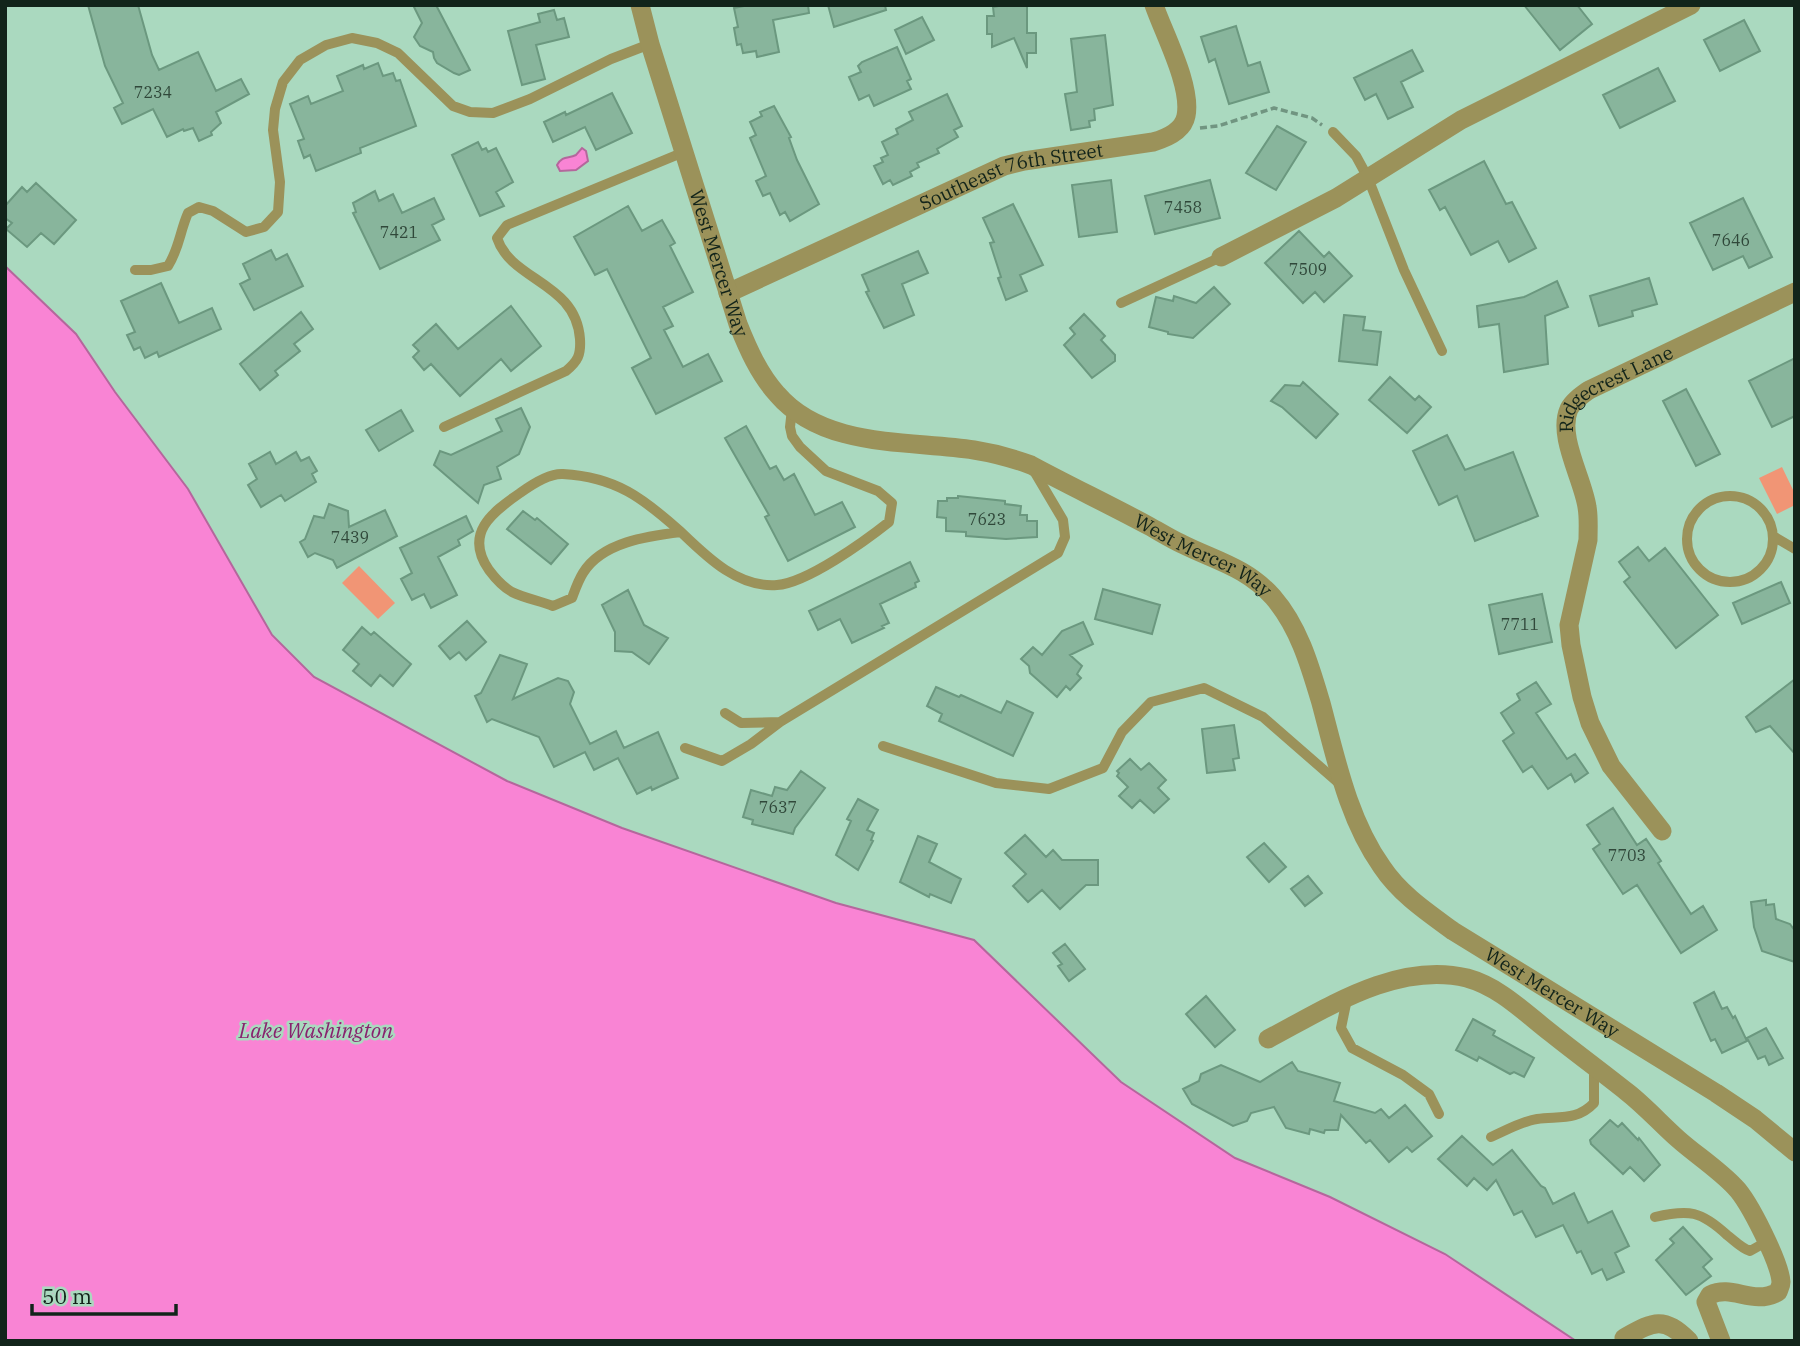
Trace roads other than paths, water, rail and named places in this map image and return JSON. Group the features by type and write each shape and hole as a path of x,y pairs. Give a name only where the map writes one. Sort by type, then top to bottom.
{"street":[{"name":"West Mercer Way","path":"640,5 728,293 751,354 778,396 792,409 836,431 863,439 971,450 1005,456 1031,465 1182,545 1219,559 1248,575 1272,596 1301,642 1360,830 1382,869 1397,886 1417,905 1444,924 1716,1093 1755,1119 1795,1152"},
{"name":"Southeast 76th Street","path":"728,293 1004,166 1167,138 1177,131 1186,118 1186,102 1182,82 1154,5"},
{"path":"1221,257 1336,198 1461,120 1664,10 1691,5"},
{"name":"Ridgecrest Lane","path":"1662,831 1611,766 1590,723 1579,688 1569,625 1588,540 1588,516 1567,437 1569,409 1589,390 1795,292"},
{"path":"1496,990 1510,967"},
{"path":"1268,1039 1346,999 1404,978 1441,974 1468,979 1496,990 1629,1093 1679,1140 1735,1186 1743,1197 1766,1242 1781,1284 1778,1292 1766,1299 1728,1292 1710,1295 1706,1302 1721,1341"},
{"path":"1624,1338 1651,1324 1667,1323 1676,1327 1689,1341"}],"lane":[{"path":"135,270 168,266 177,251 181,229 188,213 199,208 213,211 246,232 264,227 278,212 280,182 273,130 275,109 283,82 300,60 326,45 352,38 377,43 398,53 453,106 470,112 493,113 650,44"},
{"path":"1334,132 1356,156 1368,178 1404,270 1441,351"},
{"path":"444,427 566,372 578,362 579,330 573,313 553,289 501,251 497,238 507,225 684,152"},
{"path":"1121,303 1221,257"},
{"path":"681,532 648,536 606,552 584,571 572,598 553,606 512,592 494,577 481,558 478,537 488,517 534,484 560,473 604,480 649,503 720,567 747,581 778,585 802,578 855,547 889,522 892,503 878,491 826,471 800,447 792,436 790,427 792,409"},
{"path":"685,748 722,761 780,722 1058,553 1065,537 1063,520 1031,465"},
{"path":"1773,536 1772,550 1766,563 1756,574 1735,582 1713,579 1701,571 1692,559 1687,545 1693,516 1702,506 1727,496 1741,497 1753,502 1763,511 1773,536 1795,549"},
{"path":"883,746 996,783 1049,789 1102,768 1122,732 1150,702 1204,688 1263,717 1345,789"},
{"path":"725,713 741,723 780,722"},
{"path":"1346,999 1340,1028 1352,1048 1403,1075 1429,1094 1439,1114"},
{"path":"1491,1137 1535,1119 1569,1118 1585,1112 1594,1104 1594,1067"},
{"path":"1655,1217 1675,1212 1692,1212 1711,1220 1750,1251 1766,1242"}],"water":[{"path":"582,148 586,151 588,161 576,170 560,171 557,165 559,162 576,155"},
{"name":"Lake Washington","path":"5,266 76,334 115,392 188,489 272,635 314,677 507,781 622,828 836,903 974,940 1121,1082 1235,1158 1330,1197 1445,1254 1576,1341 5,1341"}]}
